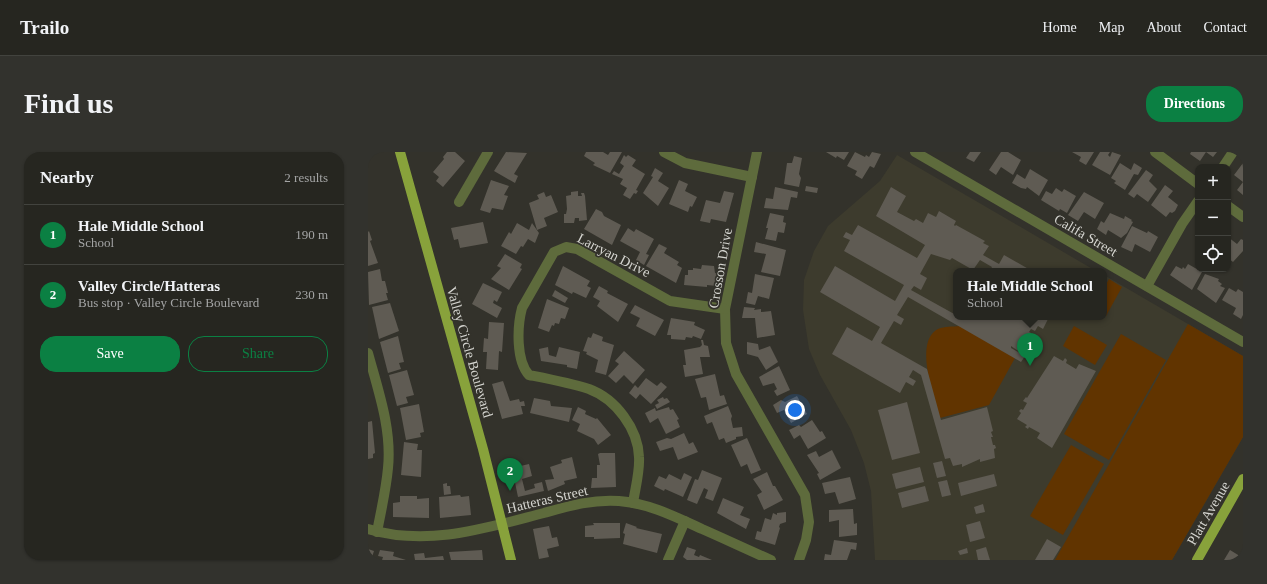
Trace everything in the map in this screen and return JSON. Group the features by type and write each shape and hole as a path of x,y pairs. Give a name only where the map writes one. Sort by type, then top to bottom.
{"main road":[{"name":"Valley Circle Boulevard","path":"400,152 483,449 511,560"},
{"name":"Platt Avenue","path":"1197,560 1243,479"}],"street":[{"path":"458,202 488,152"},
{"path":"664,152 684,163 752,177"},
{"name":"Crosson Drive","path":"757,152 725,309 726,343 736,374 805,495 809,522 806,540 799,560"},
{"name":"Califa Street","path":"915,152 1243,342"},
{"path":"1154,152 1195,182"},
{"path":"1224,164 1234,152"},
{"path":"1147,286 1182,224 1195,205"},
{"path":"1231,208 1243,217"},
{"name":"Larryan Drive","path":"633,503 640,458 636,439 627,419 611,403 590,390 529,375 524,369 520,359 520,317 522,308 554,252 566,247 577,249 670,301 725,309"},
{"path":"368,353 385,414 389,454 388,468 373,531"},
{"name":"Hatteras Street","path":"373,531 405,536 430,537 451,535 501,524 572,505 596,501 633,503 654,508 771,560"},
{"path":"668,560 685,521"}],"shaded area":[{"path":"897,155 1091,268 953,268 953,320 1107,320 1107,277 1243,356 1243,437 1172,560 875,560 871,491 864,463 851,430 820,375 809,349 803,310 804,280 814,251 828,226 880,181"},
{"path":"1109,279 1122,287 1107,314 1107,283"},
{"path":"1188,324 1243,356 1243,437 1172,560 1055,560"},
{"path":"960,326 1015,358 989,405 940,418 928,371 926,358 927,346 931,336 938,329"},
{"path":"1074,326 1107,345 1095,365 1063,346"},
{"path":"1121,334 1166,360 1109,460 1064,434"},
{"path":"1071,445 1104,464 1063,535 1030,516"}],"building":[{"path":"447,152 455,152 465,161 443,187 436,181 439,177 433,172 444,159 443,157"},
{"path":"506,152 527,153 514,174 518,176 515,183 494,171"},
{"path":"586,152 603,152 608,155 610,152 622,152 610,173 593,165 595,163 584,156"},
{"path":"826,152 849,152 844,160 837,156 836,158"},
{"path":"855,152 865,157 866,155 869,157 872,152 881,154 874,168 870,166 862,179 855,175 857,171 847,166"},
{"path":"970,152 981,152 974,162 966,158"},
{"path":"1001,152 1008,152 1021,160 1013,175 1001,167 996,175 989,170"},
{"path":"1072,152 1094,152 1086,165 1079,161 1081,157"},
{"path":"1100,152 1110,152 1108,155 1110,157 1112,152 1121,155 1110,175 1092,165"},
{"path":"1191,152 1206,152 1200,161 1190,154"},
{"path":"1206,152 1217,152 1213,157"},
{"path":"624,155 626,157 628,155 636,160 632,166 645,174 636,190 638,191 636,194 634,193 630,199 623,195 627,188 620,184 623,179 612,174 614,171 619,174 624,166 620,163"},
{"path":"794,156 802,158 799,174 801,178 799,187 784,184 787,163 792,163"},
{"path":"1120,163 1131,170 1134,163 1142,168 1138,175 1134,174 1125,190 1114,183 1116,181 1111,178"},
{"path":"1243,163 1243,182 1234,175"},
{"path":"655,168 663,173 658,181 669,188 658,206 643,193 653,177 651,176"},
{"path":"1030,169 1048,180 1039,196 1027,187 1026,189 1021,188 1012,183 1017,174 1025,179"},
{"path":"1146,170 1153,175 1149,181 1157,189 1148,202 1137,194 1134,198 1128,194"},
{"path":"491,180 509,186 504,195 508,196 503,210 492,208 490,213 480,210"},
{"path":"679,180 688,184 685,191 697,197 692,207 690,206 688,212 669,204"},
{"path":"1243,182 1243,195 1237,190"},
{"path":"1165,185 1173,191 1168,197 1178,205 1175,211 1172,213 1170,212 1166,217 1151,205"},
{"path":"806,186 818,188 817,193 805,191"},
{"path":"775,187 798,192 797,198 791,197 788,210 764,208 766,198 773,199"},
{"path":"891,187 906,196 897,212 914,221 916,219 923,223 928,213 936,217 939,211 956,221 955,226 956,225 985,241 983,243 989,246 983,255 999,264 1004,255 1027,268 992,268 980,260 974,268 970,268 952,258 950,260 931,254 920,274 927,278 921,290 914,286 911,290 953,313 953,320 1048,320 1043,329 1038,326 1035,331 1031,329 1029,332 1031,333 1029,336 1028,335 1020,352 1011,346 1011,348 1025,356 1021,362 908,297 897,315 904,319 901,325 894,321 881,343 927,369 941,420 987,407 993,431 991,432 993,437 991,437 993,445 995,445 996,448 994,449 995,458 980,462 980,459 962,467 962,464 953,466 950,458 945,459 921,375 913,370 909,377 916,381 913,386 906,382 900,393 832,354 847,327 872,341 880,327 820,292 835,266 895,301 904,285 844,251 850,240 843,237 846,232 852,235 858,225 917,258 925,245 876,216"},
{"path":"1056,188 1062,192 1064,189 1076,196 1067,213 1060,209 1059,211 1041,200 1046,191 1052,194"},
{"path":"578,191 578,196 582,196 581,193 584,193 585,196 587,220 579,221 579,218 575,218 574,223 564,223 564,214 566,214 567,209 566,196 571,195 571,192"},
{"path":"724,191 734,193 726,222 711,219 710,223 700,221 706,200 720,203"},
{"path":"544,192 546,197 551,195 558,212 544,218 547,226 537,230 529,203 539,199 537,195"},
{"path":"1084,192 1104,203 1095,219 1084,212 1078,221 1068,215"},
{"path":"596,209 602,212 604,216 621,225 612,245 584,229"},
{"path":"770,213 784,216 783,222 786,223 784,233 778,232 776,241 765,239"},
{"path":"1110,213 1124,219 1125,216 1133,222 1127,233 1121,238 1108,230 1106,235 1097,229 1101,221 1104,223"},
{"path":"483,222 488,243 460,248 458,239 454,240 451,228"},
{"path":"517,223 529,230 532,223 539,233 535,243 528,239 516,254 501,246 509,232 511,234"},
{"path":"1132,226 1147,233 1148,231 1158,237 1150,252 1135,244 1132,252 1121,247"},
{"path":"628,228 634,232 636,229 654,239 646,254 649,255 644,265 636,260 640,252 620,241"},
{"path":"369,231 372,240 370,241 378,263 368,266 368,232"},
{"path":"1231,239 1237,244 1241,239 1243,240 1243,251 1233,262 1231,260"},
{"path":"756,242 786,250 780,276 761,272 766,254 754,252"},
{"path":"659,244 667,248 664,253 679,262 677,265 682,268 676,283 646,266"},
{"path":"505,254 522,264 520,268 522,269 509,290 491,279 501,268 497,266"},
{"path":"1188,264 1195,268 1195,272 1202,272 1192,290 1170,275 1176,266 1182,269 1183,267 1185,269"},
{"path":"702,265 714,266 715,273 719,274 717,286 707,285 707,287 684,285 685,275 688,275 688,270 693,270 693,268 701,269"},
{"path":"563,266 590,281 587,286 591,288 586,298 573,292 572,294 555,285"},
{"path":"380,269 382,281 385,281 388,300 369,305 368,272"},
{"path":"755,274 774,278 769,299 758,296 755,305 746,303 748,292 752,293"},
{"path":"1205,274 1219,279 1218,281 1222,284 1220,286 1225,288 1216,303 1197,289"},
{"path":"483,283 502,292 497,302 494,300 493,303 502,308 497,318 472,304"},
{"path":"599,286 608,291 607,293 628,304 618,322 597,306 600,301 593,297"},
{"path":"1229,288 1236,292 1238,289 1243,292 1243,315 1241,319 1233,314 1236,308 1222,300"},
{"path":"555,290 568,298 565,303 552,296"},
{"path":"547,299 569,308 565,319 561,318 559,324 555,323 554,326 552,325 549,332 538,328"},
{"path":"390,303 399,331 379,339 372,307"},
{"path":"635,305 664,320 655,336 636,326 640,318 630,313"},
{"path":"744,307 755,308 754,310 761,309 761,312 771,311 775,335 757,338 755,318 742,318"},
{"path":"671,318 695,322 694,325 705,330 701,339 693,336 692,338 686,337 685,340 671,339 671,335 667,335"},
{"path":"489,322 504,323 502,352 499,351 498,370 486,369 487,352 483,352 484,338 488,339"},
{"path":"593,333 603,337 602,341 614,345 606,375 595,372 598,360 586,354 587,352 583,351 588,337 591,338"},
{"path":"398,336 404,362 399,363 401,369 388,373 380,342"},
{"path":"701,340 703,340 704,345 708,346 710,357 700,357 703,374 685,377 683,365 686,365 684,350 700,347 702,345"},
{"path":"747,342 758,344 759,350 770,346 778,362 766,370 758,357 747,354"},
{"path":"548,347 549,355 556,357 559,347 580,352 577,369 567,367 567,365 541,361 539,349"},
{"path":"624,351 645,370 633,384 624,375 616,383 608,376 619,364 615,361"},
{"path":"1054,356 1063,361 1065,358 1067,360 1066,363 1076,369 1079,364 1096,371 1052,448 1037,438 1040,433 1029,427 1028,429 1025,427 1027,425 1017,419 1021,413 1019,411 1021,409 1023,410 1027,403 1023,401 1026,397 1027,398"},
{"path":"779,366 790,390 777,396 774,391 777,389 774,383 763,386 759,377"},
{"path":"407,370 414,395 406,397 408,403 397,406 389,375"},
{"path":"715,374 720,396 724,395 727,404 709,410 706,397 701,398 695,379"},
{"path":"646,378 657,386 661,382 667,387 651,404 640,394 636,399 629,393 635,385 638,388"},
{"path":"503,381 510,401 519,399 520,402 524,401 525,406 521,406 523,414 502,419 492,384"},
{"path":"797,396 807,414 791,423 784,410 777,413 773,405 781,400 785,402"},
{"path":"663,397 664,399 667,398 670,402 657,409 655,405 659,403 657,400"},
{"path":"534,398 550,401 551,406 572,408 569,422 530,413"},
{"path":"907,402 920,453 892,460 878,410"},
{"path":"419,404 424,432 420,433 421,437 406,440 400,408"},
{"path":"728,406 732,416 731,419 733,428 742,427 743,436 736,437 736,439 726,443 724,438 719,440 712,422 707,424 704,416"},
{"path":"578,407 586,411 585,414 596,419 597,418 611,435 598,445 594,439 577,431 580,424 572,420"},
{"path":"669,407 670,410 673,409 679,419 677,420 680,427 666,434 658,418 650,423 645,413 655,408 656,411"},
{"path":"812,420 826,438 808,449 800,435 794,439 789,430 799,425 801,427"},
{"path":"372,421 375,453 373,454 373,458 368,459 368,422"},
{"path":"684,433 689,444 693,442 698,452 678,460 673,447 660,451 656,442 667,438 671,439"},
{"path":"747,438 761,470 751,474 747,464 741,467 731,445"},
{"path":"404,442 418,444 417,450 422,450 421,477 401,475"},
{"path":"832,450 841,468 820,480 817,474 819,473 807,455 816,451 819,457"},
{"path":"615,453 616,487 591,488 592,478 597,478 597,465 600,465 598,454"},
{"path":"572,457 577,478 564,481 565,484 548,491 545,480 554,479 550,467 562,463 561,460"},
{"path":"942,461 946,476 937,478 933,463"},
{"path":"529,464 532,476 522,479 525,491 535,488 534,484 542,482 544,491 518,497 512,468"},
{"path":"920,467 924,482 896,489 892,474"},
{"path":"702,470 722,478 713,501 705,498 708,490 704,488 697,504 687,500 695,479 698,480"},
{"path":"767,472 773,486 775,486 783,500 764,510 757,495 762,492 753,479"},
{"path":"684,473 692,477 683,497 654,486 659,476 666,479 669,474 681,480"},
{"path":"994,474 997,486 961,496 958,483"},
{"path":"850,477 856,499 839,504 835,492 825,494 822,483"},
{"path":"947,480 951,495 942,497 938,482"},
{"path":"447,483 447,486 450,486 451,494 444,495 443,484"},
{"path":"925,486 929,501 902,508 898,493"},
{"path":"460,495 461,497 469,496 471,515 440,518 439,497"},
{"path":"400,496 417,496 417,499 429,498 429,518 393,517 393,503 400,502"},
{"path":"723,498 744,507 740,515 750,519 746,529 717,513"},
{"path":"983,504 985,512 976,514 974,507"},
{"path":"853,509 854,524 857,523 857,535 839,537 839,520 829,522 829,510"},
{"path":"786,512 786,522 780,524 775,545 755,539 757,531 761,532 765,518 771,520 773,513 777,515 777,513"},
{"path":"980,521 985,538 970,542 966,525"},
{"path":"593,523 620,523 620,538 594,539 594,537 585,537 585,526 594,525"},
{"path":"626,523 637,527 636,528 662,534 657,553 623,544 625,534 623,533"},
{"path":"549,526 552,538 557,537 559,546 547,549 549,557 539,559 533,529"},
{"path":"1047,539 1061,547 1053,560 1035,560"},
{"path":"834,540 857,543 856,550 851,549 847,560 824,560 825,554 831,555"},
{"path":"687,547 696,550 694,555 699,557 700,555 712,560 687,560 683,557"},
{"path":"986,547 990,560 978,560 976,550"},
{"path":"967,548 968,553 960,555 958,551"},
{"path":"368,549 374,551 371,560 368,560"},
{"path":"380,550 394,552 393,556 406,560 382,560 383,557 378,556"},
{"path":"482,550 483,560 451,560 449,552"},
{"path":"1230,550 1243,558 1243,560 1224,560"},
{"path":"424,553 425,558 443,556 444,560 415,560 414,554"}],"place":[{"name":"Hale Middle School","path":"1030,366"},
{"name":"Valley Circle/Hatteras","path":"510,491"}]}
